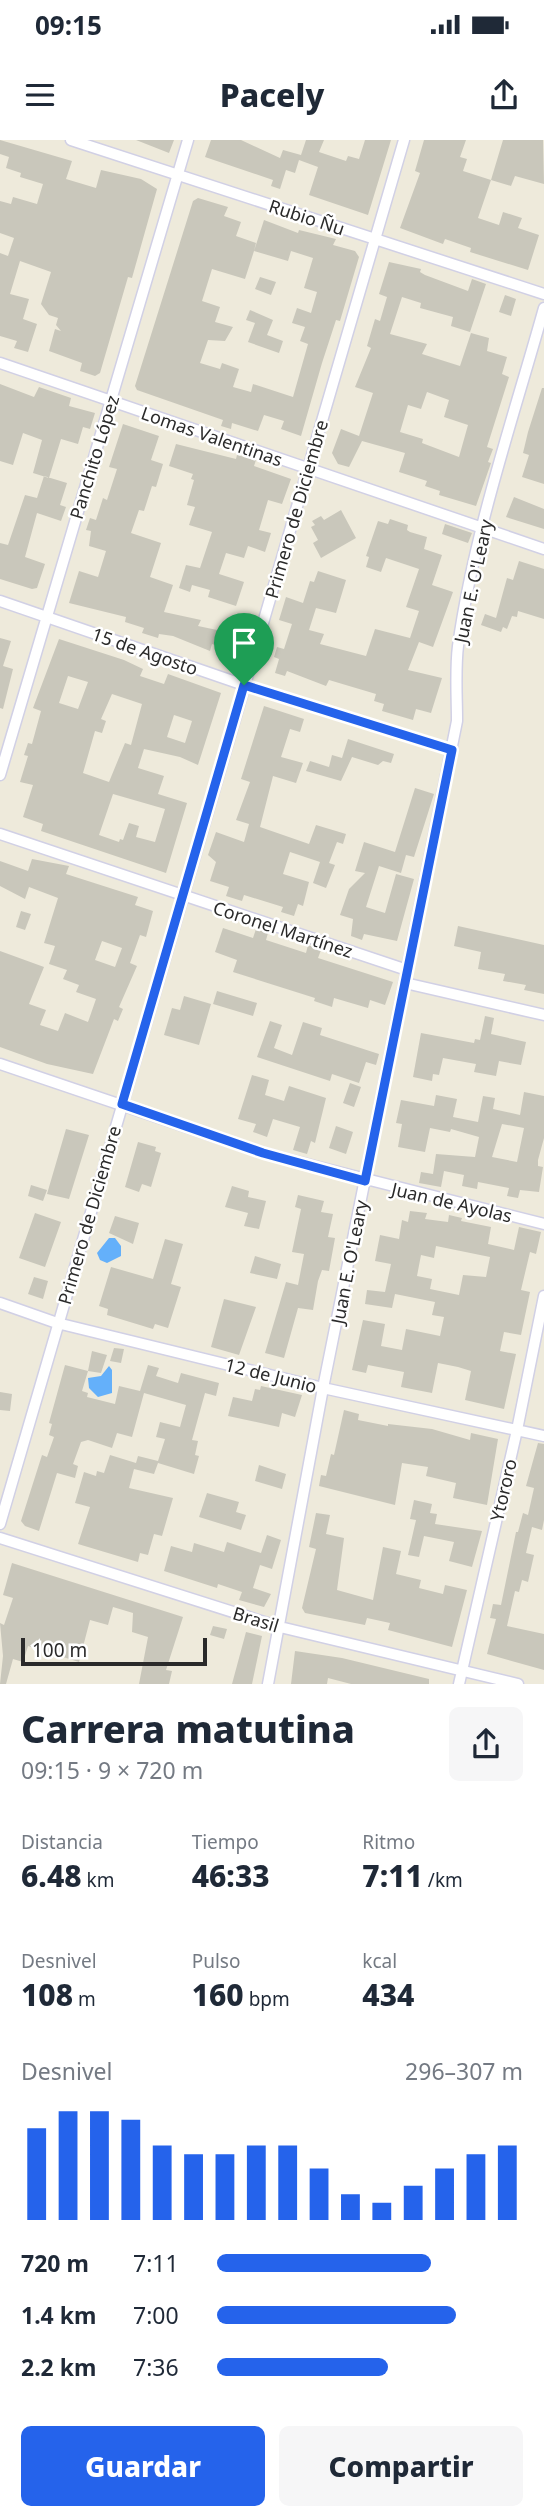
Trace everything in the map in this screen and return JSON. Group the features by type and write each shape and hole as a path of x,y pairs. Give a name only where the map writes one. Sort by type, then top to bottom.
{"street":[{"name":"Rubio Ñu","path":"71,140 544,294"},
{"name":"Panchito López","path":"0,775 188,140"},
{"name":"Primero de Diciembre","path":"0,1524 404,140"},
{"name":"Juan E. O'Leary","path":"268,1684 323,1388 452,750 457,721 458,650 483,529 544,308"},
{"name":"Lomas Valentinas","path":"0,363 544,549"},
{"name":"15 de Agosto","path":"0,601 244,685 452,750"},
{"name":"Coronel Martínez","path":"0,834 407,970"},
{"path":"405,983 544,1015"},
{"name":"Juan de Ayolas","path":"0,1064 263,1153 365,1181 544,1224"},
{"name":"Ytororo","path":"459,1684 517,1430 544,1296"},
{"name":"12 de Junio","path":"0,1303 57,1323 323,1388 544,1436"},
{"name":"Brasil","path":"0,1538 280,1627 517,1684"}],"water":[{"path":"109,1238 115,1238 121,1246 121,1256 107,1263 100,1260 97,1253"},
{"path":"109,1366 112,1370 112,1393 98,1397 89,1388 88,1378 101,1376"}],"building":[{"path":"0,140 72,161 66,179 96,188 101,170 141,179 157,189 132,278 128,277 100,373 95,376 80,371 82,363 49,351 55,329 61,331 56,325 58,318 49,315 41,304 51,272 20,261 10,294 29,299 23,319 37,324 28,352 14,348 17,341 0,336 0,253 8,256 14,238 0,233 0,201 11,204 13,197 37,204 43,184 20,177 21,173 6,168 9,157 0,154"},
{"path":"136,140 174,140 169,153"},
{"path":"211,140 241,140 280,158 283,150 301,155 306,140 324,140 319,152 346,161 348,156 359,159 365,140 391,140 368,215 309,195 318,167 299,160 295,173 286,170 280,189 271,186 273,180 205,157"},
{"path":"424,140 466,140 460,157 467,159 463,171 491,180 478,218 499,225 503,212 522,218 518,228 539,235 528,270 470,252 471,248 445,239 443,244 400,228 420,173 415,171"},
{"path":"503,140 543,140 544,184 515,176 511,186 491,180"},
{"path":"198,198 228,207 224,216 241,222 236,236 256,243 254,251 264,220 298,233 299,230 336,239 333,245 355,251 359,257 340,321 336,320 322,363 301,436 281,429 284,421 264,415 258,431 232,423 231,429 221,426 223,420 137,390 135,386 193,201","holes":["254,251 288,261 291,251 313,258 304,288 317,292 311,313 297,308 292,323 305,327 300,341 308,344 293,397 253,384 251,392 233,387 239,369 222,363 220,369 200,363 208,340 225,341 233,327 215,322 220,307 202,301 212,269 245,279"]},
{"path":"389,262 421,269 420,272 425,275 468,291 472,279 486,284 470,332 451,326 453,317 420,308 421,303 402,297 390,334 427,344 422,354 460,366 471,333 489,338 487,351 507,357 502,374 509,377 487,447 493,449 488,462 491,463 476,506 439,495 440,491 425,486 427,481 399,472 405,453 362,441 349,467 338,464 332,453 341,429 359,436 373,393 355,387 371,348 367,346 375,319 380,321 387,297 379,294","holes":["427,392 449,400 444,417 468,425 459,457 422,443 423,439 400,432 408,405 421,409"]},
{"path":"260,277 276,282 271,295 255,289"},
{"path":"505,295 516,299 511,316 499,312"},
{"path":"250,310 273,320 267,335 283,341 279,353 248,342 255,323 246,320"},
{"path":"0,384 34,397 39,387 71,398 69,406 95,413 90,429 83,427 78,444 61,439 49,478 33,473 42,440 23,433 13,465 0,461"},
{"path":"542,388 544,484 522,477 529,455 523,453"},
{"path":"123,424 159,436 151,460 163,464 156,487 152,486 144,511 139,510 131,533 161,543 150,577 173,585 164,612 201,620 198,626 236,634 231,650 212,644 210,651 173,636 159,634 158,638 142,633 144,628 125,622 126,617 69,603 79,571 98,577 106,551 89,546 91,531 86,530 90,518 96,520 103,498 107,500 117,469 109,467"},
{"path":"176,444 236,459 237,455 256,460 254,466 291,479 282,504 268,500 259,530 271,533 265,552 248,546 244,558 226,553 219,574 244,582 236,606 208,597 210,590 192,585 190,592 179,588 186,565 200,568 212,532 189,525 195,507 187,505 194,480 191,479 193,474 169,466"},
{"path":"44,476 67,483 60,505 66,507 61,521 37,513 25,557 45,564 37,588 32,589 0,579 0,543 8,545 25,495 37,498"},
{"path":"514,497 544,509 544,529 506,517"},
{"path":"341,510 356,538 321,558 313,543 318,540 311,527 315,525 312,521 321,516 324,520"},
{"path":"390,519 408,525 407,530 410,532 427,537 424,549 442,555 432,585 453,592 433,647 419,642 408,670 442,678 431,713 416,709 413,720 382,711 384,704 374,701 376,694 329,680 326,686 287,671 285,676 275,673 279,659 274,657 277,647 284,649 292,624 279,620 286,597 303,603 310,581 314,582 318,571 346,580 336,613 316,608 309,630 324,634 320,644 366,656 375,629 410,638 419,611 406,607 419,569 386,558 381,572 366,567 369,557 366,556 378,521 388,524"},
{"path":"445,524 472,533 468,543 442,534"},
{"path":"519,561 544,569 544,619 518,611 517,617 512,616 507,629 503,627 501,632 481,625 485,614 496,618 507,578 513,580"},
{"path":"0,638 11,641 3,666 13,669 3,709 0,708"},
{"path":"59,639 124,660 143,669 140,676 164,684 168,674 221,693 198,765 180,757 144,749 138,768 164,776 158,794 187,803 166,873 41,831 43,824 23,817 33,785 20,782 28,756 24,755 28,743 32,744 41,711 33,708","holes":["68,676 88,682 78,709 59,703","112,694 142,704 131,745 125,743 109,782 83,773 95,731 102,733 106,721 101,719","174,715 192,721 185,743 167,737","113,794 165,809 155,842 136,837 139,826 129,823 123,840 120,839 119,842 99,835"]},
{"path":"264,706 304,719 300,732 290,729 281,757 303,763 296,783 273,776 260,827 309,844 316,825 346,834 343,844 337,842 329,863 335,865 326,888 313,883 320,862 290,852 283,874 309,882 303,906 298,904 294,916 281,912 283,907 244,895 242,901 226,896 229,887 210,881 216,862 208,855 216,832 244,842 249,824 236,820 250,782 241,779"},
{"path":"348,739 394,754 391,763 383,761 378,765 352,757 341,781 306,771 310,761 329,767 332,755 342,758"},
{"path":"415,788 434,794 414,857 406,855 401,873 379,866 366,907 385,913 396,874 414,879 397,941 364,934 362,940 351,936 353,919 340,915 349,889 365,873 355,871 364,842 395,852"},
{"path":"32,859 69,866 66,874 138,897 135,905 153,911 146,937 140,935 130,963 137,966 119,1007 123,1009 118,1021 114,1019 93,1074 47,1064 0,1047 0,951 44,967 29,1004 46,1010 40,1025 58,1031 65,1013 88,1022 96,999 76,992 79,985 63,979 67,970 49,964 55,946 44,943 58,898 29,887 25,899 0,886 0,861 28,871","holes":["102,941 122,948 115,967 95,960"]},
{"path":"21,911 31,914 25,930 16,927"},
{"path":"458,926 544,945 544,994 524,990 526,985 503,981 505,974 478,969 481,952 454,946"},
{"path":"223,928 253,938 256,929 268,933 266,940 306,953 308,945 321,950 318,958 393,982 385,1005 370,1000 368,1008 334,998 332,1007 314,1001 315,998 233,972 237,960 215,952"},
{"path":"217,991 257,1003 253,1016 213,1004"},
{"path":"184,996 211,1004 199,1045 164,1035 172,1008 180,1010"},
{"path":"485,1016 494,1018 491,1034 526,1042 521,1065 499,1061 496,1076 474,1072 476,1064 443,1058 439,1075 433,1074 432,1081 413,1077 421,1033 474,1043 475,1039 480,1040"},
{"path":"270,1021 282,1025 274,1048 292,1055 303,1022 322,1028 320,1035 379,1054 376,1065 366,1062 359,1083 332,1074 330,1081 257,1057"},
{"path":"252,1075 269,1080 265,1095 284,1101 289,1086 326,1098 315,1143 311,1141 307,1154 293,1150 300,1127 273,1119 267,1137 253,1132 256,1124 238,1119"},
{"path":"350,1083 361,1087 354,1107 343,1103"},
{"path":"524,1092 544,1096 544,1138 538,1160 538,1166 543,1167 539,1192 520,1190 518,1198 507,1196 509,1188 478,1182 477,1189 462,1186 464,1175 444,1171 441,1187 419,1183 421,1172 433,1174 436,1154 475,1157 479,1137 451,1129 450,1132 430,1128 425,1152 398,1147 402,1124 396,1123 401,1100 434,1106 436,1095 457,1099 453,1117 478,1122 483,1096 495,1098 493,1109 520,1115","holes":["502,1124 524,1128 517,1162 492,1157"]},
{"path":"336,1126 353,1132 346,1154 329,1148"},
{"path":"66,1129 89,1135 69,1199 47,1194"},
{"path":"138,1142 156,1147 155,1151 161,1153 151,1187 142,1184 139,1192 125,1187"},
{"path":"31,1185 47,1190 43,1201 28,1196"},
{"path":"232,1186 249,1191 248,1197 266,1201 259,1229 244,1226 248,1213 225,1207"},
{"path":"298,1195 324,1201 321,1212 333,1214 328,1237 335,1238 329,1271 322,1270 313,1310 298,1308 284,1358 265,1353 286,1282 298,1285 304,1254 292,1252 301,1209 295,1207"},
{"path":"410,1211 427,1213 425,1219 448,1222 449,1215 462,1218 461,1221 491,1227 488,1244 514,1250 519,1227 541,1232 536,1254 530,1252 521,1290 530,1292 521,1335 504,1332 500,1351 516,1354 504,1409 465,1400 471,1371 458,1367 438,1363 432,1393 401,1387 404,1372 368,1365 366,1373 352,1370 363,1320 385,1324 381,1346 402,1350 406,1329 440,1336 444,1317 432,1315 435,1302 395,1294 392,1308 365,1304 367,1290 385,1292 391,1264 375,1261 380,1235 399,1239 402,1220 408,1222","holes":["436,1246 490,1257 486,1277 463,1275 459,1295 430,1289 432,1279 417,1276 421,1255 434,1258"]},
{"path":"35,1213 61,1222 45,1267 19,1258"},
{"path":"115,1216 139,1223 133,1244 109,1233"},
{"path":"165,1239 183,1244 171,1284 181,1287 168,1328 155,1324 153,1329 107,1315 108,1309 99,1306 111,1267 153,1279"},
{"path":"255,1256 281,1264 277,1279 250,1273"},
{"path":"34,1277 48,1281 43,1299 28,1294"},
{"path":"224,1299 256,1307 239,1355 211,1347"},
{"path":"114,1348 124,1349 121,1363 110,1361"},
{"path":"92,1351 107,1355 101,1373 88,1371"},
{"path":"65,1365 88,1371 82,1391 88,1393 87,1397 115,1404 119,1386 140,1391 148,1365 159,1368 156,1376 178,1383 181,1373 219,1383 216,1396 205,1393 192,1440 198,1441 195,1455 199,1456 194,1474 158,1463 154,1474 134,1469 129,1488 173,1498 162,1536 154,1534 148,1555 140,1553 138,1562 78,1544 90,1507 75,1503 84,1472 96,1476 97,1471 104,1473 110,1455 136,1463 138,1456 158,1461 165,1439 156,1437 160,1422 180,1427 186,1405 144,1393 132,1437 117,1433 112,1448 88,1440 81,1442 73,1464 78,1466 75,1478 57,1473 39,1531 25,1526 21,1521 42,1455 47,1457 54,1437 49,1435 52,1424 49,1423"},
{"path":"261,1386 302,1395 295,1417 282,1413 279,1427 228,1416 233,1397 252,1401 255,1389 260,1390"},
{"path":"0,1392 12,1394 10,1411 0,1410"},
{"path":"344,1410 359,1414 358,1420 388,1426 432,1429 470,1440 471,1433 498,1439 487,1505 453,1498 456,1483 426,1476 428,1467 402,1463 395,1505 319,1486 321,1475 326,1476 331,1454 334,1455"},
{"path":"538,1443 544,1444 544,1520 542,1530 532,1527 526,1553 534,1555 528,1582 522,1580 519,1592 515,1591 507,1626 544,1634 544,1670 487,1654 496,1619 490,1618 493,1604 501,1605 516,1532 523,1513 528,1515 534,1488 526,1486"},
{"path":"259,1465 286,1474 282,1489 255,1481"},
{"path":"207,1493 239,1502 236,1512 246,1515 241,1530 199,1517"},
{"path":"414,1500 432,1504 430,1513 437,1514 435,1524 482,1531 472,1567 449,1561 454,1542 424,1536 419,1557 408,1555 416,1520 410,1519"},
{"path":"316,1513 330,1515 326,1534 344,1538 337,1590 373,1600 383,1547 401,1551 396,1574 421,1580 419,1588 443,1594 445,1585 467,1590 452,1647 388,1630 390,1623 367,1618 365,1625 305,1613 302,1608 316,1549 309,1547"},
{"path":"267,1535 281,1540 272,1569 260,1565 253,1588 271,1594 264,1607 239,1600 242,1592 218,1584 217,1588 164,1571 171,1546 192,1552 194,1543 224,1552 227,1542 261,1553"},
{"path":"12,1563 183,1617 166,1670 172,1671 169,1684 139,1684 148,1637 132,1632 133,1613 113,1607 108,1625 90,1620 79,1662 28,1646 23,1662 13,1659 6,1684 0,1684 3,1656 0,1623 4,1625 13,1598 3,1595"},
{"path":"213,1626 227,1629 224,1639 210,1635"},
{"path":"246,1632 262,1636 252,1684 232,1684"},
{"path":"295,1651 342,1658 429,1679 429,1684 351,1684 328,1678 327,1684 291,1684"}],"route":[{"path":"244,685 452,750 365,1181 263,1153 122,1104 244,685"}]}
